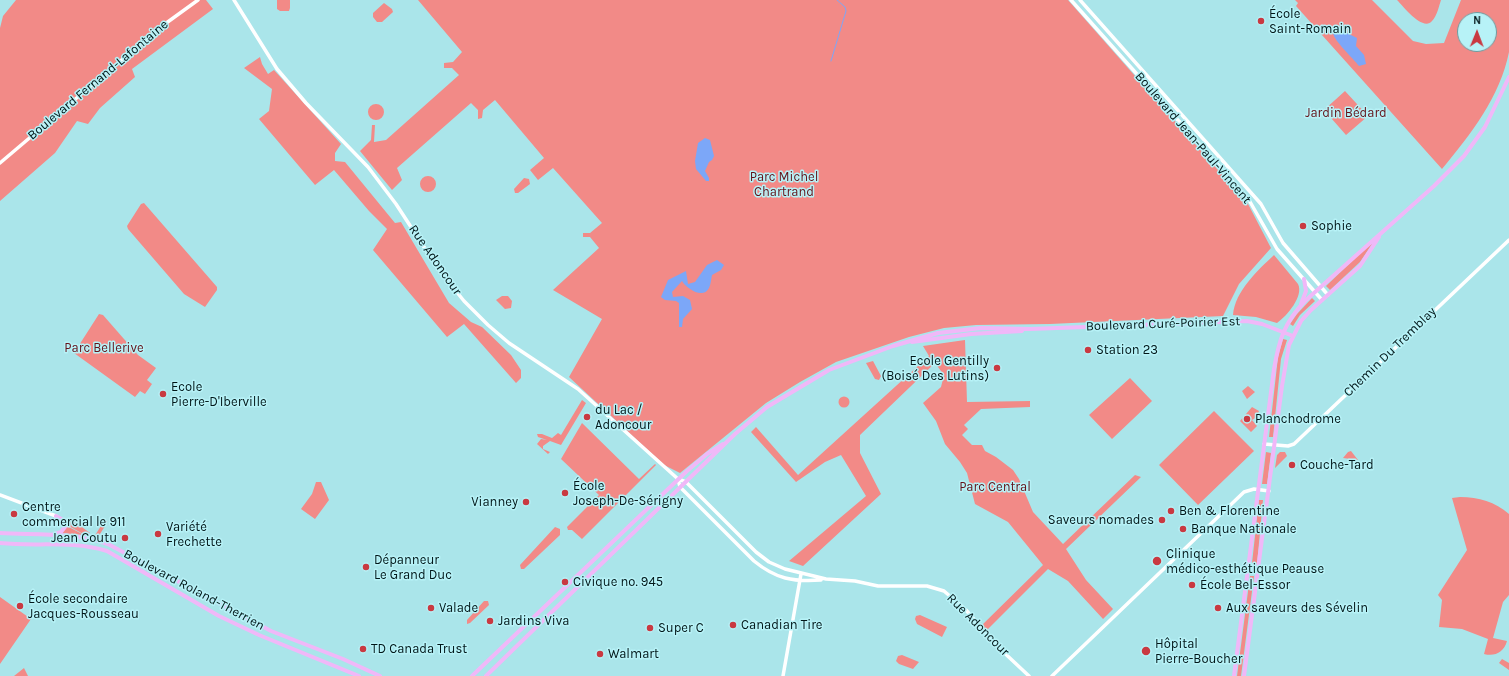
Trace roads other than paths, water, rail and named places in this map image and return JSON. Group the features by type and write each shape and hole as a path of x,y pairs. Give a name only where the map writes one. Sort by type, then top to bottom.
{"main road":[{"path":"1234,676 1276,353 1282,332 1299,308 1315,292 1434,186 1464,156 1485,127 1509,77"},
{"path":"1244,676 1286,357 1293,336 1301,321 1360,266 1381,234"},
{"path":"1299,308 1306,291 1304,279"},
{"name":"Boulevard Curé-Poirier Est","path":"486,676 727,441 767,407 822,373 855,359 938,333 981,328 1030,329 1247,321 1262,324 1293,336"},
{"name":"Boulevard Curé-Poirier Est","path":"908,342 981,333 1012,332 1030,329"},
{"name":"Boulevard Curé-Poirier Est","path":"472,676 698,460 727,441"},
{"path":"49,536 61,532 65,527 63,520 56,516"},
{"name":"Boulevard Roland-Therrien","path":"0,533 88,539 108,544 271,631 336,656 380,676"},
{"name":"Boulevard Roland-Therrien","path":"0,543 76,544 92,546 107,551 226,619 259,635 359,676"}],"street":[{"name":"Boulevard Fernand-Lafontaine","path":"0,163 158,29 198,0"},
{"name":"Rue Adoncour","path":"234,0 282,74 303,99 368,167 396,204 438,270 464,301 509,343 578,388 678,479 686,482 756,552 769,562 801,574 826,579 855,581 878,586 927,586 944,591 966,610 996,646 1029,676"},
{"name":"Boulevard Jean-Paul-Vincent","path":"1071,0 1249,200 1277,249 1322,300"},
{"name":"Boulevard Jean-Paul-Vincent","path":"1080,0 1261,204 1282,244 1328,295"},
{"name":"Chemin Du Tremblay","path":"1264,444 1288,446 1294,444 1509,240"},
{"path":"981,328 981,333"},
{"path":"678,479 680,488"},
{"name":"Rue Adoncour","path":"680,488 766,571 799,581 826,579"},
{"path":"1052,676 1244,492 1258,490 1268,491"},
{"path":"0,495 56,516"},
{"path":"783,676 801,574"}],"water":[{"path":"1338,28 1341,28 1345,32 1357,38 1356,46 1364,55 1366,64 1359,66 1340,45 1333,33"},
{"path":"705,138 710,140 714,156 709,162 705,171 709,181 706,181 696,169 695,161 698,143"},
{"path":"717,260 724,265 721,270 712,275 710,286 706,291 703,293 695,292 687,287 682,281 672,292 673,297 683,296 690,300 692,309 683,319 682,327 679,327 679,303 676,301 665,300 661,297 668,280 686,271 688,284 695,282 707,265"}],"waterway":[{"path":"831,61 846,11 845,7 837,0"}],"place":[{"name":"École Saint-Romain","path":"1261,21"},
{"name":"Sophie","path":"1303,226"},
{"name":"Station 23","path":"1088,350"},
{"name":"Ecole Gentilly (Boisé Des Lutins)","path":"997,368"},
{"name":"Ecole Pierre-D'Iberville","path":"163,394"},
{"name":"du Lac / Adoncour","path":"587,417"},
{"name":"Planchodrome","path":"1247,419"},
{"name":"Couche-Tard","path":"1292,465"},
{"name":"École Joseph-De-Sérigny","path":"565,493"},
{"name":"Vianney","path":"526,502"},
{"name":"Ben & Florentine","path":"1171,511"},
{"name":"Centre commercial le 911","path":"14,514"},
{"name":"Saveurs nomades","path":"1162,520"},
{"name":"Banque Nationale","path":"1183,529"},
{"name":"Variété Frechette","path":"158,534"},
{"name":"Jean Coutu","path":"125,538"},
{"name":"Clinique médico-esthétique Peause","path":"1157,561"},
{"name":"Dépanneur Le Grand Duc","path":"366,567"},
{"name":"Civique no. 945","path":"565,582"},
{"name":"École Bel-Essor","path":"1192,585"},
{"name":"École secondaire Jacques-Rousseau","path":"20,606"},
{"name":"Valade","path":"431,608"},
{"name":"Aux saveurs des Sévelin","path":"1218,608"},
{"name":"Jardins Viva","path":"490,621"},
{"name":"Canadian Tire","path":"733,625"},
{"name":"Super C","path":"650,628"},
{"name":"TD Canada Trust","path":"363,649"},
{"name":"Hôpital Pierre-Boucher","path":"1146,651"},
{"name":"Walmart","path":"600,654"}],"park label":[{"name":"Jardin Bédard","path":"1346,113"},
{"name":"Parc Michel Chartrand","path":"784,184"},
{"name":"Parc Bellerive","path":"104,348"},
{"name":"Parc Central","path":"995,487"}]}
